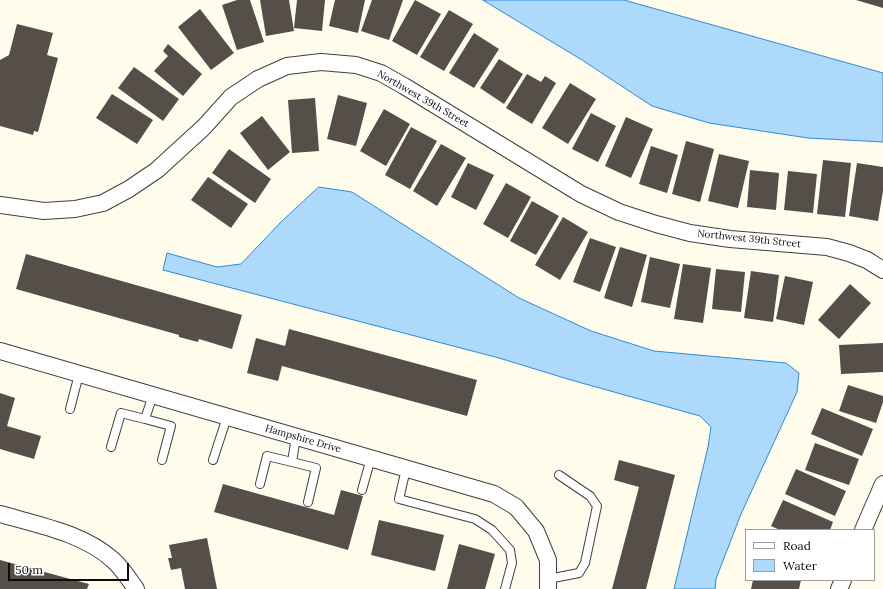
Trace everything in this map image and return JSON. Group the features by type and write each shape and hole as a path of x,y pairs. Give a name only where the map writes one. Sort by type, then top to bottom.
{"street":[{"name":"Northwest 39th Street","path":"0,205 44,211 75,209 103,203 129,189 157,170 204,127 231,96 258,79 287,66 321,62 356,64 381,73 581,194 619,212 690,233 730,239 827,247 868,260 883,270"},
{"name":"Hampshire Drive","path":"0,351 494,494 516,507 536,531 548,560 548,584"},
{"path":"863,529 883,484"},
{"path":"0,514 67,534 97,548 114,560 130,579 136,589"}],"lane":[{"path":"70,409 79,374"},
{"path":"145,419 153,395"},
{"path":"111,448 121,413 171,426 162,460"},
{"path":"213,460 227,417"},
{"path":"292,462 296,437"},
{"path":"260,484 267,456 316,468 308,502"},
{"path":"362,490 371,458"},
{"path":"406,469 398,499 475,519 492,530 510,550 512,563 505,589"},
{"path":"548,584 579,573 585,563 597,506 590,496 559,475"}],"water":[{"path":"483,0 624,0 883,73 883,142 808,138 709,123 652,106 582,60"},
{"path":"319,187 352,192 519,298 591,331 654,351 786,363 799,373 797,392 741,514 716,579 715,589 674,589 708,447 711,427 700,416 499,358 163,270 167,253 217,267 241,264 281,222"}],"building":[{"path":"237,0 250,0 264,42 237,50 222,5"},
{"path":"260,0 289,0 294,31 266,36"},
{"path":"297,0 325,0 322,31 294,28"},
{"path":"335,0 365,0 358,33 329,26"},
{"path":"372,0 403,0 389,40 361,31"},
{"path":"415,0 441,14 417,55 392,41"},
{"path":"856,0 883,0 883,8"},
{"path":"200,9 234,53 211,70 178,27"},
{"path":"449,10 473,24 444,71 420,57"},
{"path":"17,24 53,33 47,55 58,58 38,132 34,131 33,135 0,126 0,60 9,55"},
{"path":"474,33 499,49 474,88 449,73"},
{"path":"168,44 202,74 183,96 154,71 168,56 163,51"},
{"path":"499,59 523,74 504,104 480,88"},
{"path":"134,67 179,99 163,121 118,88"},
{"path":"527,74 541,82 545,76 556,83 532,124 506,108"},
{"path":"570,83 596,99 568,144 542,128"},
{"path":"112,94 153,120 137,144 96,118"},
{"path":"338,95 367,103 356,146 327,139"},
{"path":"315,98 319,151 292,153 288,100"},
{"path":"384,109 410,124 386,166 360,151"},
{"path":"591,113 616,126 598,162 572,149"},
{"path":"262,116 290,152 268,170 240,133"},
{"path":"626,117 653,129 631,178 605,166"},
{"path":"411,127 437,141 410,189 385,175"},
{"path":"686,141 714,149 700,202 672,194"},
{"path":"441,144 466,158 437,206 413,191"},
{"path":"651,146 678,155 667,193 639,184"},
{"path":"229,149 271,179 255,203 212,173"},
{"path":"719,154 749,161 738,208 708,201"},
{"path":"823,160 851,163 845,217 817,214"},
{"path":"468,163 494,175 476,210 451,197"},
{"path":"857,163 883,167 883,191 878,221 849,216"},
{"path":"750,170 779,173 776,210 747,207"},
{"path":"788,171 817,174 813,213 784,210"},
{"path":"208,177 248,204 231,228 191,200"},
{"path":"506,183 531,197 508,238 483,224"},
{"path":"532,201 559,216 536,255 510,241"},
{"path":"563,217 588,232 560,280 535,265"},
{"path":"590,238 616,247 600,292 573,282"},
{"path":"620,247 647,255 632,307 604,298"},
{"path":"26,254 242,315 232,349 199,339 198,342 179,337 179,335 16,289"},
{"path":"650,257 680,264 670,308 641,302"},
{"path":"683,264 711,268 703,323 674,319"},
{"path":"716,269 745,272 741,312 712,309"},
{"path":"751,271 779,275 773,322 744,318"},
{"path":"785,276 813,282 804,325 776,319"},
{"path":"850,284 871,303 839,339 818,320"},
{"path":"289,329 477,380 467,416 282,366 278,381 247,373 256,338 285,346"},
{"path":"883,343 883,372 841,374 839,345"},
{"path":"848,385 883,396 883,402 876,423 839,411"},
{"path":"0,393 15,398 7,426 41,436 34,459 0,449"},
{"path":"822,408 873,429 862,456 811,434"},
{"path":"815,443 859,459 849,485 805,470"},
{"path":"619,460 675,475 646,589 612,589 639,487 614,480"},
{"path":"796,469 846,491 835,516 785,494"},
{"path":"223,484 334,515 341,490 363,496 348,550 214,512"},
{"path":"783,500 833,522 830,529 778,529 771,526"},
{"path":"379,520 444,535 435,571 371,555"},
{"path":"207,538 217,589 185,589 181,568 171,570 168,558 172,558 169,545"},
{"path":"459,544 495,554 485,589 447,589"},
{"path":"0,560 89,584 87,589 0,589"},
{"path":"753,581 801,581 799,589 751,589"}]}
